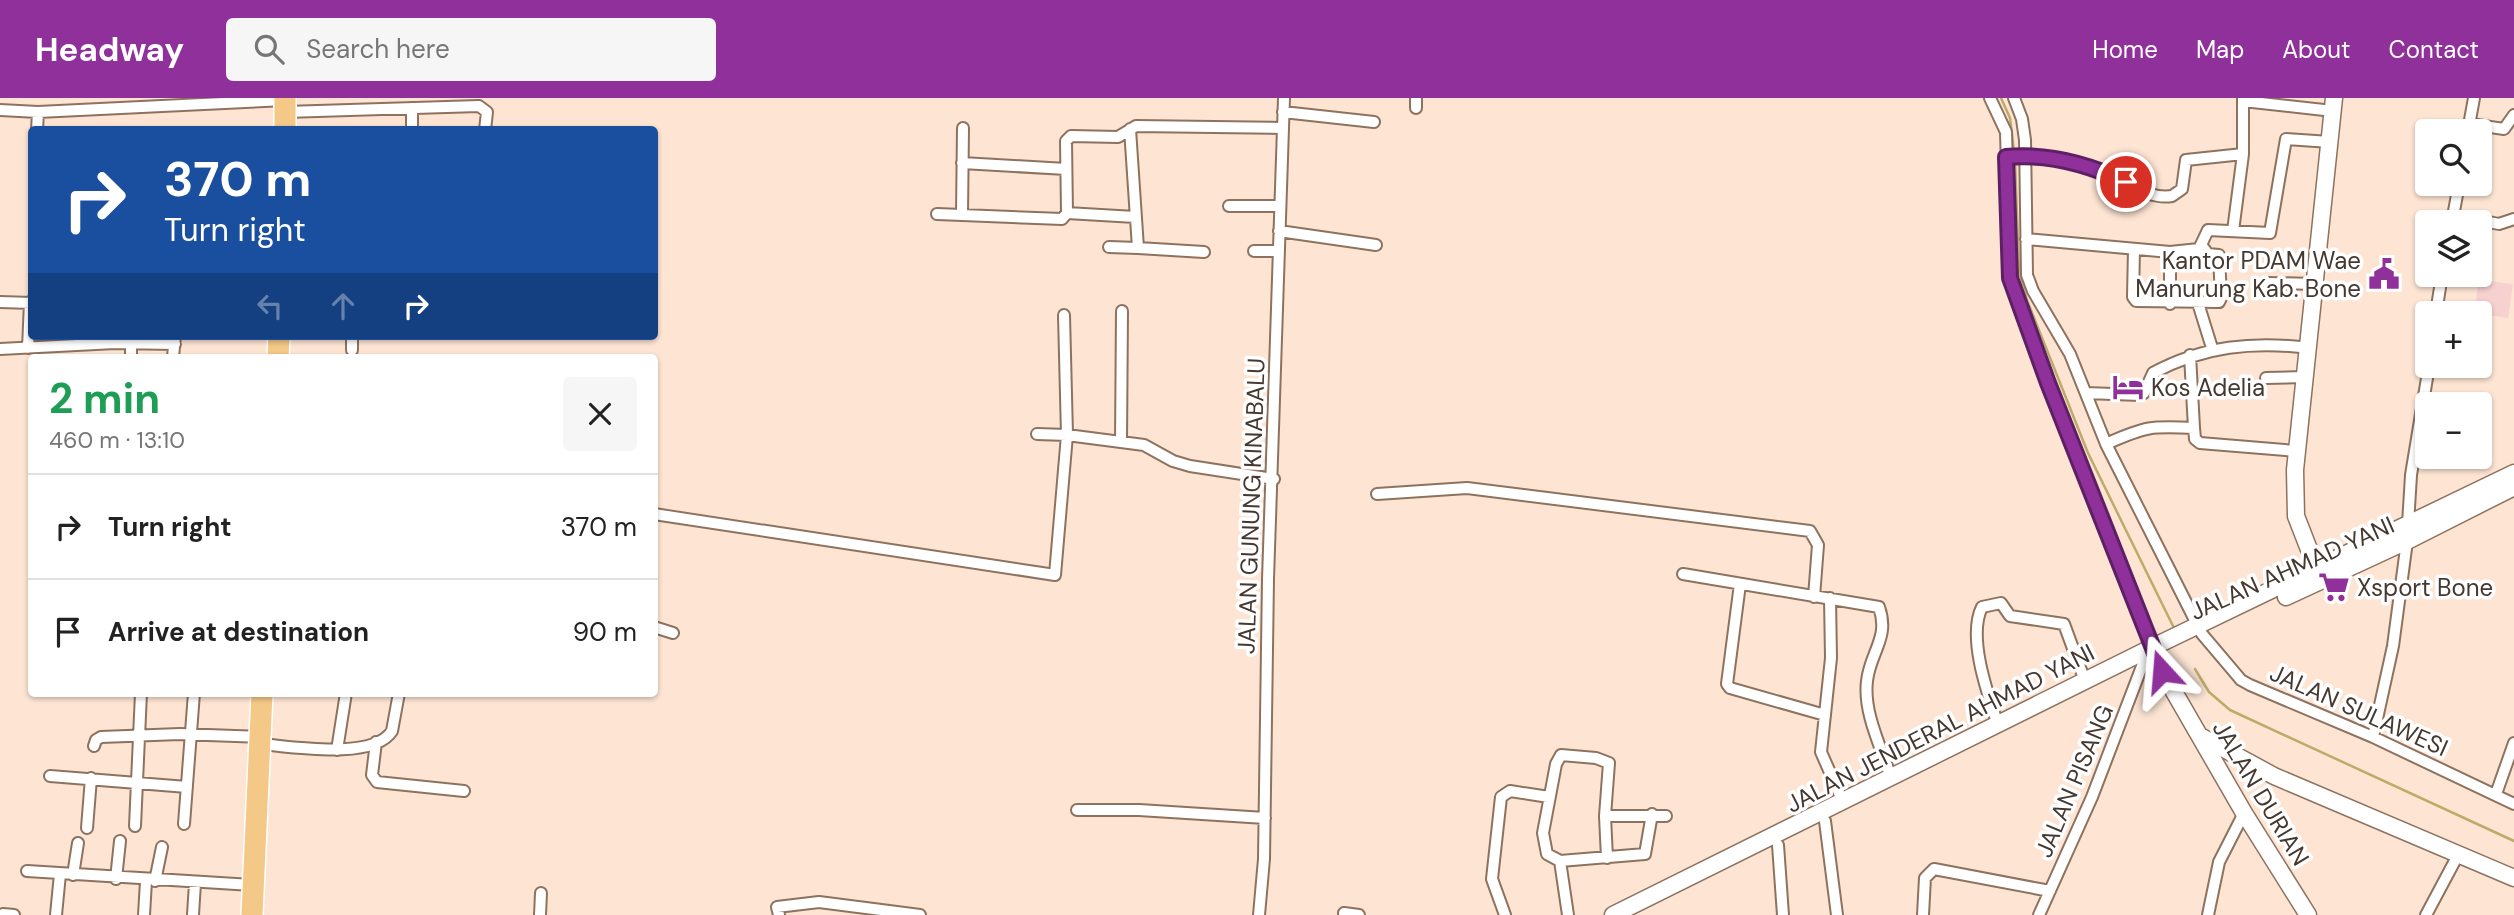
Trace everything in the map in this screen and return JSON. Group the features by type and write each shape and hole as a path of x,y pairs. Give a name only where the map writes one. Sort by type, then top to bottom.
{"highway":[{"path":"252,915 262,697"}],"main road":[{"path":"2317,570 2296,516 2296,451 2317,284 2333,105"},
{"path":"2196,632 2317,570 2407,534 2514,473"},
{"name":"JALAN AHMAD YANI","path":"1636,915 1694,881 1778,845 2157,651 2514,486"},
{"name":"JALAN JENDERAL AHMAD YANI","path":"1613,915 1694,881 1843,802 2085,681 2157,651"},
{"name":"JALAN DURIAN","path":"2157,651 2244,813 2308,915"},
{"path":"2202,737 2274,776 2514,878"}],"street":[{"path":"12,98 5,111 285,110 412,107 480,102 487,112 485,126"},
{"name":"JALAN GUNUNG KINABALU","path":"1259,915 1265,818 1268,579 1274,480 1284,98"},
{"path":"1990,98 2016,156"},
{"path":"2014,98 2022,119 2016,156 2010,278 2048,383 2157,651"},
{"path":"2470,119 2474,98"},
{"path":"2233,232 2243,154 2243,99 2333,105"},
{"path":"412,107 412,126"},
{"path":"37,126 38,112"},
{"path":"1283,112 1374,121"},
{"path":"2492,128 2504,129 2514,115"},
{"path":"1067,213 1066,169 1069,137 1118,137 1136,125 1282,128"},
{"path":"962,214 963,128"},
{"path":"1130,129 1138,248"},
{"path":"2134,249 2133,296 2136,301 2217,302 2221,298 2219,255 2208,254 2202,246 2205,231 2270,233 2286,139 2330,142"},
{"path":"2016,156 2081,164 2109,174 2142,192 2166,197 2182,189 2183,164 2187,159 2243,154"},
{"name":"JALAN SULAWESI","path":"2016,156 2026,239 2027,275 2033,292 2070,354 2106,444 2196,632 2241,680 2373,737 2514,804"},
{"path":"962,163 1066,169"},
{"path":"1229,206 1280,206"},
{"path":"937,214 1059,220 1067,213 1135,217"},
{"path":"2492,223 2500,224 2514,219"},
{"path":"1279,231 1376,245"},
{"path":"2026,239 2170,252 2193,251 2202,246"},
{"path":"1110,247 1204,252"},
{"path":"1254,251 1279,251"},
{"path":"2170,252 2170,303"},
{"path":"2268,283 2317,284"},
{"path":"0,302 28,303"},
{"path":"2197,303 2212,348"},
{"path":"1121,442 1122,311"},
{"path":"658,515 1055,575 1067,435 1063,315"},
{"path":"28,348 29,340"},
{"path":"0,349 28,348 42,352 106,340 131,343 175,340"},
{"path":"352,340 352,350"},
{"path":"131,343 131,354"},
{"path":"85,354 86,344"},
{"path":"2086,393 2140,395 2144,393 2153,373 2190,355 2212,348 2234,345 2310,348"},
{"path":"2190,355 2194,428 2196,439 2200,443 2296,451"},
{"path":"2266,378 2306,377"},
{"path":"2373,737 2393,646 2427,378"},
{"path":"2106,444 2143,427 2194,428"},
{"path":"1037,435 1067,435 1147,446 1173,461 1190,466 1274,480"},
{"path":"1377,494 1467,488 1810,531 1818,545 1814,597"},
{"path":"1683,574 1880,609 1884,630 1867,684 1872,723 1891,778"},
{"path":"1740,584 1727,684 1730,688 1825,715"},
{"path":"1830,598 1831,658 1821,752 1843,802"},
{"path":"1998,725 1980,657 1978,615 1982,607 2001,603 2010,616 2064,624 2085,681"},
{"path":"658,628 673,633"},
{"name":"JALAN PISANG","path":"2039,915 2157,651"},
{"path":"135,826 141,697"},
{"path":"184,824 194,697"},
{"path":"337,750 345,697"},
{"path":"94,746 96,740 101,737 192,735 337,750 376,742 392,732 398,697"},
{"path":"376,742 372,775 377,782 464,791"},
{"path":"2496,794 2514,743"},
{"path":"1608,858 1605,816 1610,769 1607,761 1561,755 1549,797 1543,832 1548,854 1560,861 1608,858 1647,853 1652,814"},
{"path":"50,776 187,787"},
{"path":"87,828 91,778"},
{"path":"1505,915 1492,879 1501,797 1510,791 1549,797"},
{"path":"1077,810 1139,810 1265,818"},
{"path":"2208,915 2220,862 2244,813"},
{"path":"1605,816 1666,816"},
{"path":"1825,821 1837,915"},
{"path":"116,879 120,841"},
{"path":"73,875 78,843"},
{"path":"1778,845 1783,915"},
{"path":"144,915 162,847"},
{"path":"2426,915 2458,855"},
{"path":"1560,861 1568,915"},
{"path":"1923,915 1925,878 1934,869 2050,891"},
{"path":"27,871 116,879 252,885"},
{"path":"56,915 60,874"},
{"path":"193,915 195,883"},
{"path":"540,915 541,893"},
{"path":"779,915 776,907 819,902 920,915"},
{"path":"1344,913 1359,915"}],"shaded area":[{"path":"2492,282 2513,284 2508,318 2492,316 2492,301 2476,301 2478,287 2492,287"}],"waterway":[{"path":"2001,98 2010,118 2014,152"},
{"path":"2015,159 2019,272 2027,300 2088,453 2173,626"},
{"path":"2195,669 2209,692 2230,710 2514,841"}],"place":[{"name":"Kantor PDAM Wae Manurung Kab. Bone","path":"2384,274"},
{"name":"Kos Adelia","path":"2128,387"},
{"name":"Xsport Bone","path":"2334,587"}],"route":[{"path":"2126,182 2064,160 2034,155 2006,157 2010,278 2048,383 2162,671"}]}
